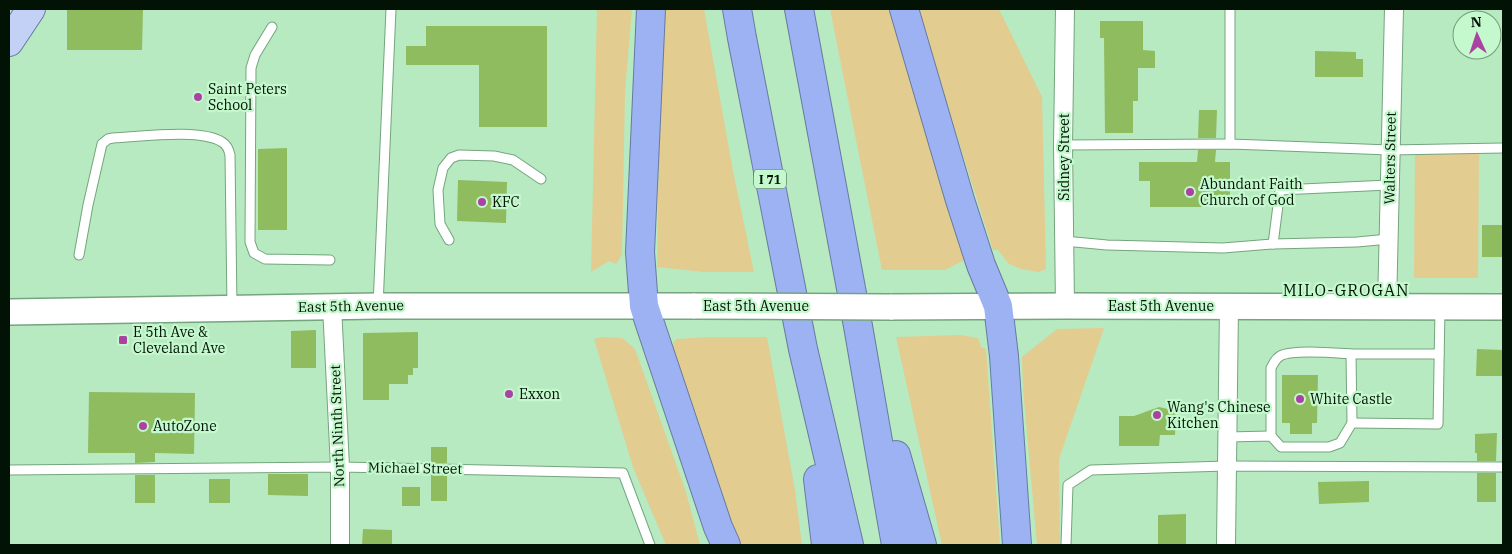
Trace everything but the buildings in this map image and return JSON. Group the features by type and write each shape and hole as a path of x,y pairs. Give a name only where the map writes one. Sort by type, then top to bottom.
{"highway":[{"path":"651,9 640,252 644,306 722,539"},
{"name":"I 71","path":"737,9 804,349 849,545"},
{"path":"798,9 858,326 896,545"},
{"path":"904,9 960,200 998,306 1004,356 1017,545"},
{"path":"858,326 922,545"},
{"path":"804,349 826,545"}],"main road":[{"path":"9,42 31,9"},
{"name":"East 5th Avenue","path":"9,312 332,306 1229,306 1503,308"}],"street":[{"name":"Sidney Street","path":"1065,9 1063,145 1065,306"},
{"name":"Walters Street","path":"1388,307 1394,9"},
{"name":"North Ninth Street","path":"332,306 340,467 340,545"},
{"path":"1226,545 1229,306"}],"lane":[{"path":"378,306 391,9"},
{"path":"1230,9 1230,144"},
{"path":"272,27 255,55 251,68 250,242 254,253 265,259 330,260"},
{"path":"79,255 102,144 108,139 193,134 212,138 223,143 228,148 230,155 232,308"},
{"path":"1063,145 1230,144 1390,150 1503,148"},
{"path":"449,240 440,224 438,190 443,168 451,158 459,155 494,156 513,160 541,178"},
{"path":"1273,244 1280,190 1389,184"},
{"path":"1064,242 1223,248 1389,239"},
{"path":"1352,423 1438,424 1440,308"},
{"path":"1350,354 1352,423 1340,443 1329,447 1281,447 1271,436 1271,368 1275,360 1282,355 1293,353 1439,354"},
{"path":"1227,437 1271,436"},
{"path":"1066,545 1068,485 1091,470 1227,466 1503,467"},
{"name":"Michael Street","path":"9,470 340,467 623,473 650,545"}],"shaded area":[{"path":"597,9 632,9 625,92 622,255 616,264 609,261 591,272"},
{"path":"661,9 704,9 733,171 754,272 704,272 657,267"},
{"path":"830,9 890,9 968,258 945,270 882,270"},
{"path":"917,9 999,9 1042,97 1046,269 1039,272 1021,269 1009,264 998,250 993,250"},
{"path":"1415,151 1479,152 1478,278 1414,278"},
{"path":"1104,328 1059,459 1060,545 1037,545 1022,357 1057,329"},
{"path":"961,335 978,338 981,347 986,349 1000,545 942,545 896,337"},
{"path":"603,337 622,338 635,349 686,492 700,545 666,545 633,467 594,339"},
{"path":"767,337 795,490 802,545 740,545 674,355 673,343 676,339"}],"place":[{"name":"Saint Peters School","path":"198,97"},
{"name":"Abundant Faith Church of God","path":"1190,192"},
{"name":"KFC","path":"482,202"},
{"name":"E 5th Ave & Cleveland Ave","path":"123,340"},
{"name":"Exxon","path":"509,394"},
{"name":"White Castle","path":"1300,399"},
{"name":"Wang's Chinese Kitchen","path":"1157,415"},
{"name":"AutoZone","path":"143,426"}],"district":[{"name":"MILO-GROGAN","path":"1346,290"}]}
